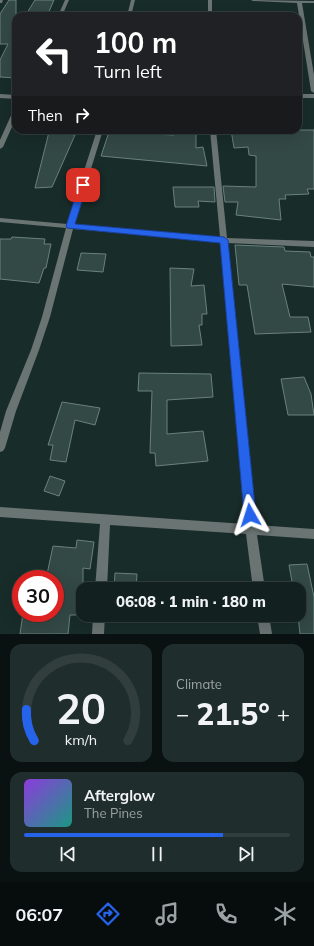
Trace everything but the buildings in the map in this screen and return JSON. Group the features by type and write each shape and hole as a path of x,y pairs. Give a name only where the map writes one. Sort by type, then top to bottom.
{"street":[{"path":"62,12 67,0"},
{"path":"130,12 133,0"},
{"path":"210,0 210,12"},
{"path":"253,0 314,2"},
{"path":"299,1 301,12"},
{"path":"302,19 314,91"},
{"path":"0,96 12,97"},
{"path":"302,96 314,96"},
{"path":"0,147 12,120"},
{"path":"0,448 11,411 35,350 46,317 70,226 99,134"},
{"path":"213,134 251,530 259,582"},
{"path":"0,220 224,240 314,244"},
{"path":"0,512 314,534"},
{"path":"101,582 105,520"},
{"path":"98,634 99,622"},
{"path":"264,622 266,634"}],"route":[{"path":"83,185 70,226 224,240 250,515"}]}
